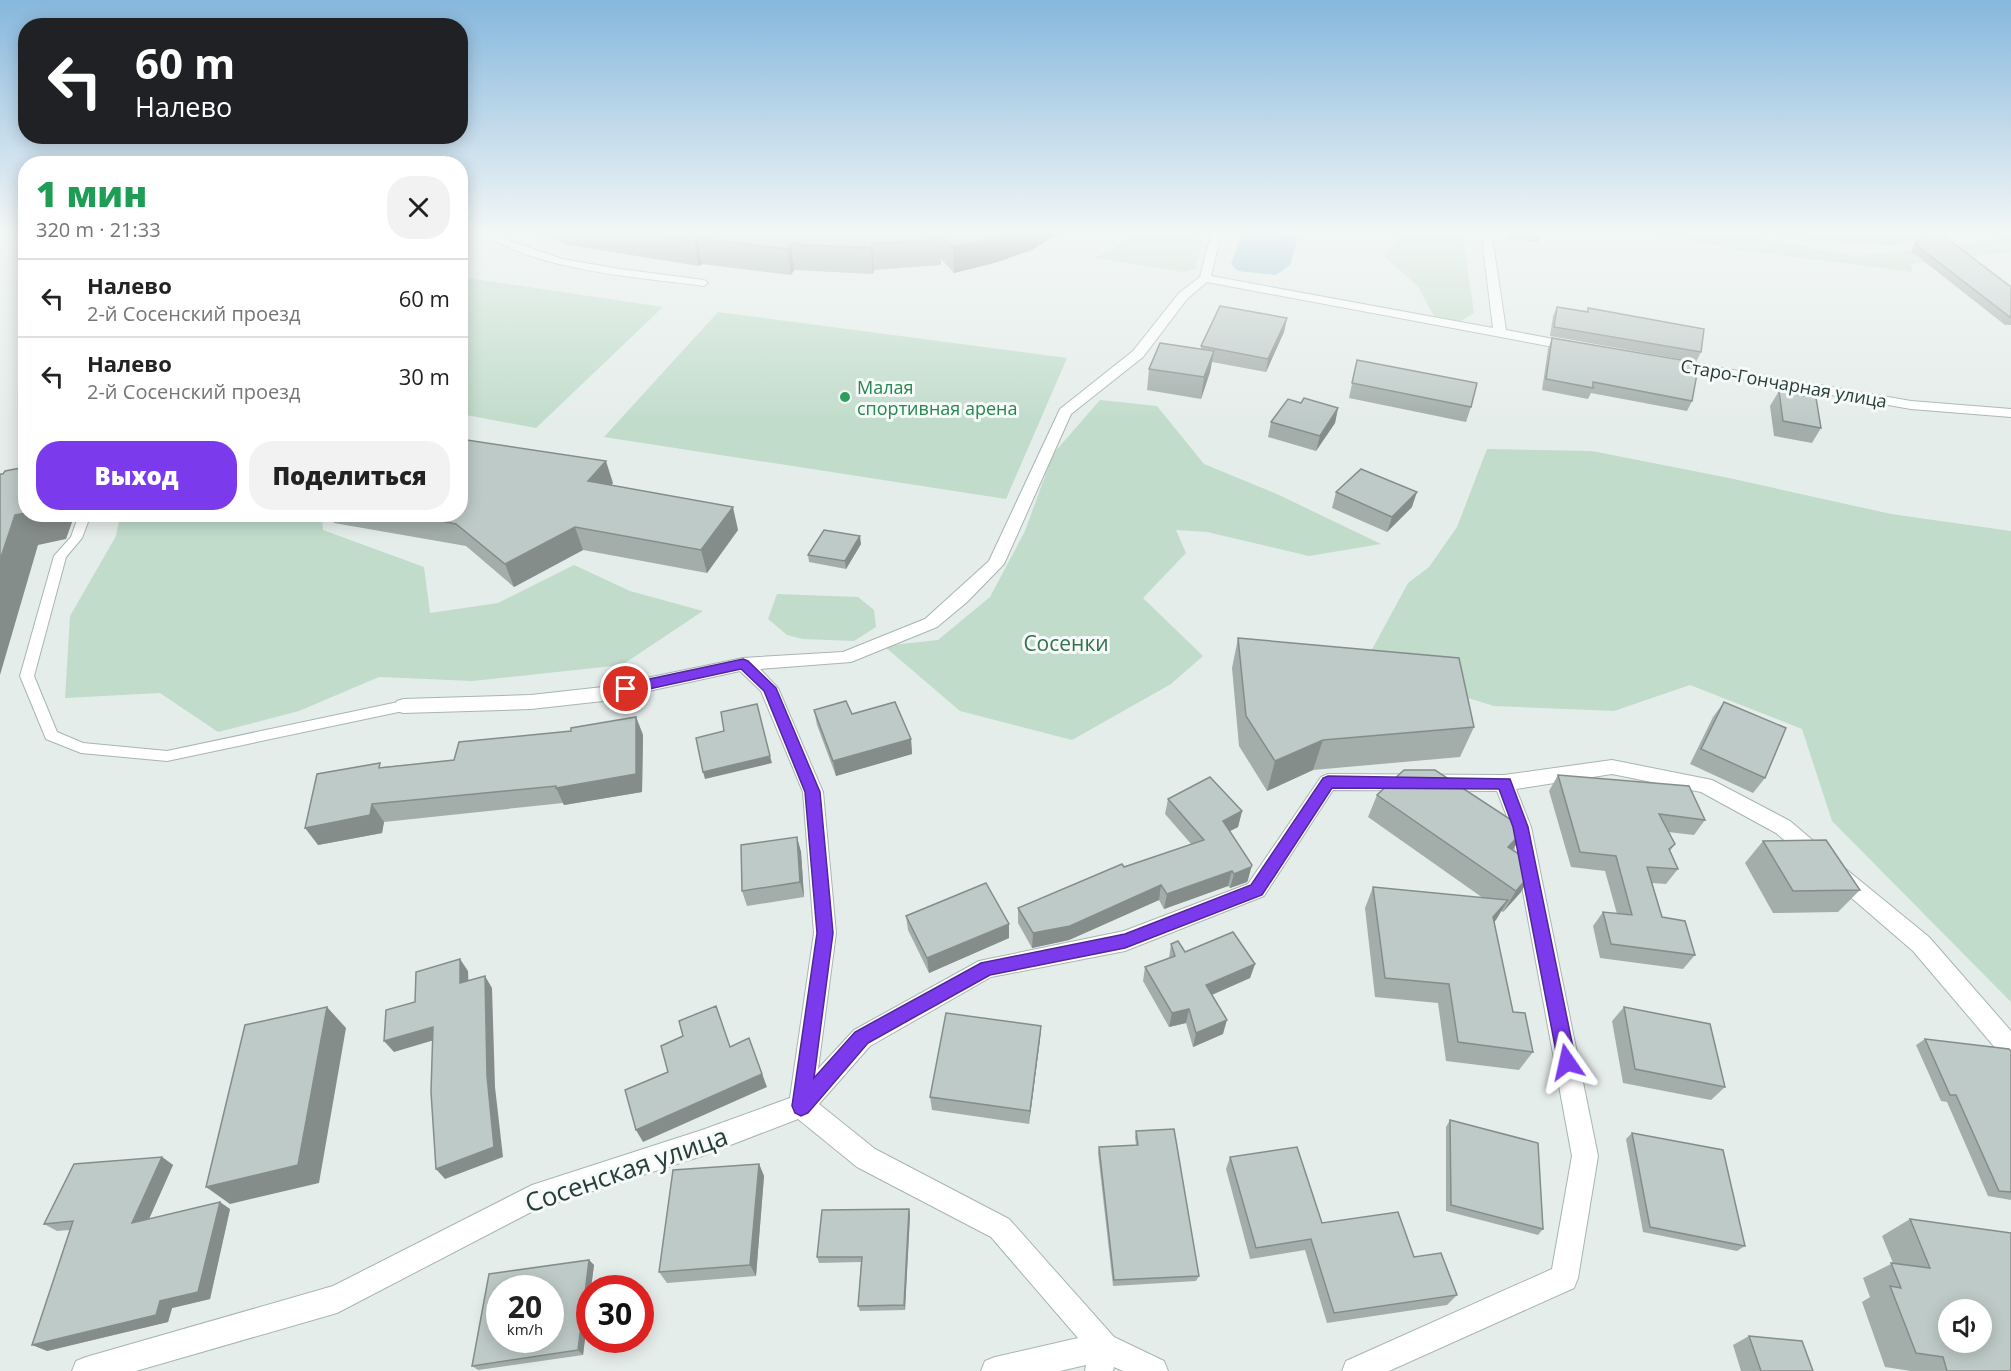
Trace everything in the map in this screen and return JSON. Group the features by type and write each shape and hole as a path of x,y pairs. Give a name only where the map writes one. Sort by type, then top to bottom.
{"street":[{"path":"403,706 531,702 603,694 743,664 845,658 931,623 996,564 1065,412 1138,354 1185,294"},
{"path":"1289,294 1594,350"},
{"path":"1495,294 1500,334"},
{"name":"Старо-Гончарная улица","path":"1664,362 1911,405 2011,413"},
{"path":"743,664 769,688 813,792 825,933 801,1106"},
{"path":"801,1106 862,1038 987,968 1125,941 1256,890 1328,782 1504,783 1612,767 1705,784 1783,827 1921,944 2011,1049"},
{"path":"1356,1371 1563,1278 1585,1156 1521,827 1504,783"},
{"path":"801,1106 866,1158 1000,1228 1101,1359"},
{"name":"Сосенская улица","path":"86,1371 337,1299 532,1198 702,1143 801,1106"},
{"path":"995,1371 1101,1359 1154,1371"}],"lane":[{"path":"83,522 76,538 60,556 27,676 51,735 81,747 167,756 403,706"}],"green space":[{"path":"468,294 575,294 663,307 536,428 468,415"},
{"path":"1422,294 1471,294 1474,313 1459,322 1435,318"},
{"name":"Малая спортивная арена","path":"718,312 1067,358 1006,499 604,437"},
{"name":"Сосенки","path":"1100,400 1157,406 1204,464 1279,495 1381,544 1309,556 1207,532 1176,530 1186,553 1143,598 1203,656 1171,684 1072,740 960,711 884,646 938,640 990,597 1025,531 1053,454"},
{"path":"1487,449 1592,451 1729,478 1891,514 2011,531 2011,1002 1832,821 1802,729 1690,685 1614,711 1494,706 1363,666 1408,583 1429,567 1457,527"},
{"path":"119,522 322,522 323,530 424,567 430,613 498,603 574,565 630,591 703,611 622,665 472,681 379,677 299,711 218,732 160,693 65,698 70,616 116,536"},
{"path":"777,594 858,597 874,610 876,627 854,641 803,639 787,635 768,619"}],"building":[{"path":"1980,294 2011,294 2011,318"},
{"path":"1220,306 1287,318 1268,359 1201,346"},
{"path":"1557,307 1588,312 1588,308 1704,329 1701,352 1554,327"},
{"path":"1552,338 1699,363 1692,401 1593,382 1593,388 1546,379"},
{"path":"1160,343 1214,351 1204,377 1149,369"},
{"path":"1357,360 1477,383 1471,407 1352,383"},
{"path":"1779,391 1816,398 1821,428 1783,421"},
{"path":"1304,398 1338,408 1320,436 1271,422 1288,399 1301,403"},
{"path":"468,440 606,461 588,481 733,507 701,550 575,527 505,564 456,524 445,522 468,522"},
{"path":"18,469 18,514 15,515 0,560 0,474"},
{"path":"1361,469 1417,492 1392,517 1336,492"},
{"path":"824,530 860,536 845,561 808,555"},
{"path":"1238,638 1459,658 1474,727 1323,740 1275,761 1246,716"},
{"path":"846,701 852,714 895,702 911,739 833,761 814,710"},
{"path":"1724,702 1786,728 1765,778 1701,749"},
{"path":"757,704 770,756 703,772 696,738 724,731 721,712"},
{"path":"636,717 636,774 556,788 556,786 372,804 370,815 305,828 317,774 380,763 379,768 454,760 459,742 571,731 571,728"},
{"path":"1404,770 1435,770 1525,829 1508,847 1533,863 1534,870 1516,891 1377,795"},
{"path":"1558,775 1689,786 1705,820 1659,814 1675,844 1669,849 1678,869 1647,867 1662,917 1685,921 1695,955 1611,944 1603,912 1632,915 1616,856 1580,852"},
{"path":"1210,777 1242,811 1223,821 1252,865 1251,867 1234,874 1232,871 1167,894 1161,885 1070,926 1033,933 1018,908 1122,864 1124,867 1204,840 1168,799"},
{"path":"797,837 800,882 742,891 741,845"},
{"path":"1826,840 1860,890 1793,891 1763,841"},
{"path":"986,883 1009,924 927,958 906,916"},
{"path":"1373,887 1508,900 1493,917 1513,1012 1525,1013 1533,1052 1458,1042 1449,984 1385,978"},
{"path":"1233,932 1255,964 1206,985 1227,1020 1196,1033 1189,1009 1172,1013 1145,967 1175,956 1171,944 1178,941 1185,952"},
{"path":"460,959 460,983 485,976 487,1076 494,1147 436,1169 431,1092 433,1027 384,1041 386,1010 415,1002 416,972"},
{"path":"716,1006 730,1047 749,1038 762,1074 636,1130 625,1090 668,1072 661,1046 683,1036 679,1021"},
{"path":"327,1007 298,1165 206,1187 245,1025"},
{"path":"1624,1007 1710,1024 1725,1087 1635,1069"},
{"path":"946,1013 1041,1026 1030,1111 930,1097"},
{"path":"1925,1039 2011,1051 2011,1192 1999,1191 1956,1095 1950,1095"},
{"path":"1450,1120 1538,1143 1543,1229 1451,1205"},
{"path":"1174,1129 1199,1276 1114,1280 1099,1147 1138,1145 1136,1131"},
{"path":"1632,1133 1723,1150 1745,1246 1650,1227"},
{"path":"1297,1147 1322,1223 1398,1212 1414,1257 1441,1253 1457,1295 1334,1313 1311,1239 1256,1248 1230,1157"},
{"path":"162,1157 132,1223 220,1202 198,1292 160,1301 156,1315 32,1345 73,1221 44,1224 74,1164"},
{"path":"759,1164 750,1265 659,1272 673,1170"},
{"path":"909,1209 904,1305 858,1306 862,1257 817,1257 822,1210"},
{"path":"1910,1219 2011,1233 2011,1371 1947,1371 1943,1357 1916,1353 1890,1286 1901,1288 1891,1263 1930,1268"},
{"path":"589,1260 587,1275 576,1275 576,1350 564,1352 564,1275 489,1275"},
{"path":"486,1290 486,1353 558,1353 472,1366"},
{"path":"1749,1336 1802,1341 1813,1371 1761,1371"}],"place":[{"name":"Малая спортивная арена","path":"845,397"}],"route":[{"path":"626,689 743,664 769,688 787,730 813,792 825,933 801,1106 862,1038 987,968 1125,941 1256,890 1328,782 1504,783 1521,827 1567,1062"}]}
